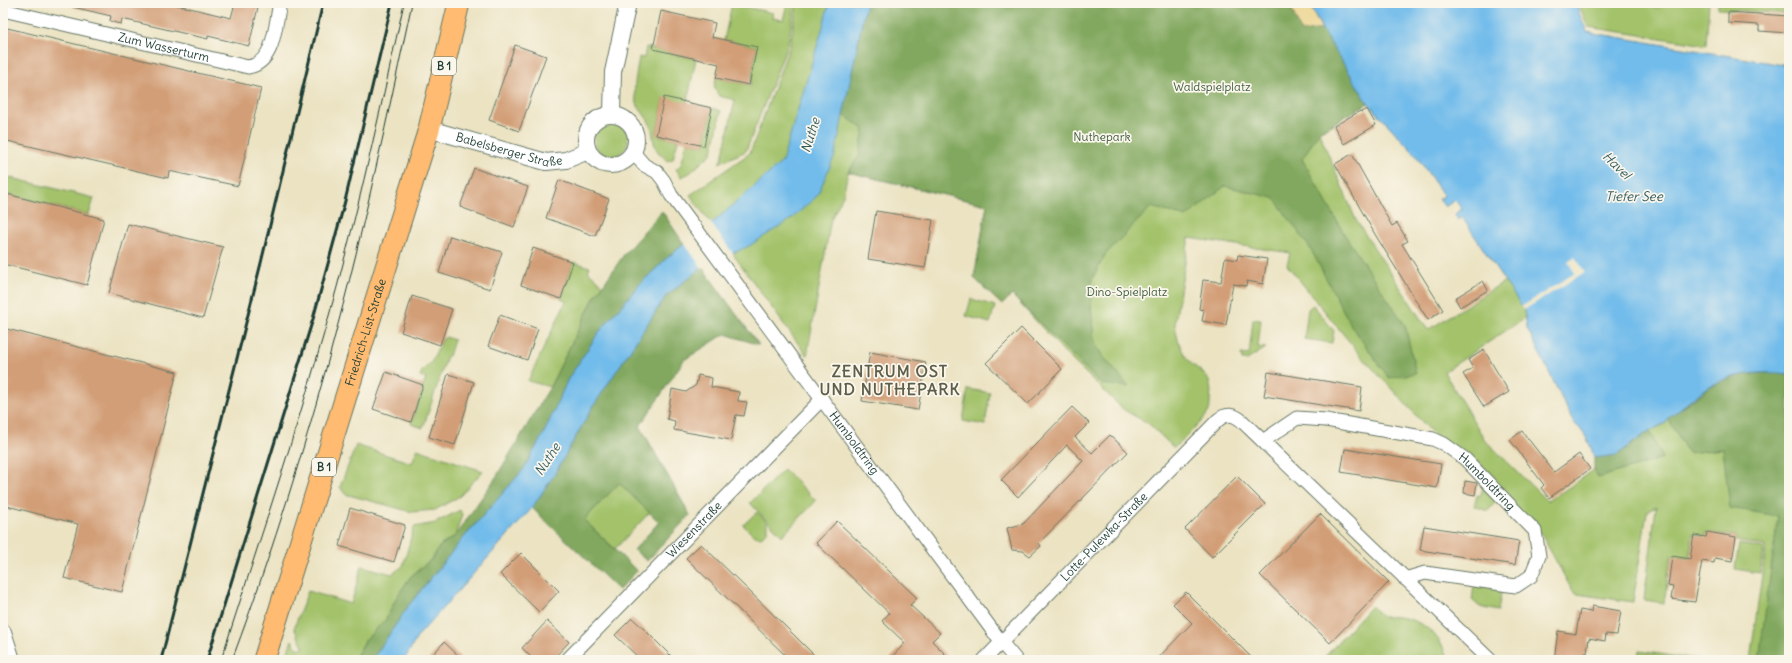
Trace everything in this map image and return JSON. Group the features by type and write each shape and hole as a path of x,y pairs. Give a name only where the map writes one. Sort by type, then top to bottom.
{"main road":[{"name":"Friedrich-List-Straße","path":"264,660 428,129 459,3"}],"street":[{"name":"Zum Wasserturm","path":"3,10 248,67 258,64 267,56 280,3"},
{"path":"612,114 613,72 628,3"},
{"path":"612,114 620,116 633,127 636,135 636,144 633,152 622,163 606,165 599,162 588,151 586,139 590,126 595,120 612,114"},
{"name":"Babelsberger Straße","path":"428,129 546,162 566,160 588,151"},
{"name":"Humboldtring","path":"633,152 644,165 657,172 671,195 1001,642 1016,660"},
{"name":"Wiesenstraße","path":"567,660 822,399"},
{"name":"Lotte-Pulewka-Straße","path":"984,660 1218,420 1225,415 1238,417 1263,441"},
{"name":"Humboldtring","path":"1263,441 1297,418 1355,424 1433,439 1444,444 1465,459 1535,531 1539,556 1531,576 1516,586 1425,573 1405,579"},
{"path":"1263,441 1490,660"},
{"path":"3,632 12,660"}],"green space":[{"path":"787,3 795,3 788,44 746,151 719,163 722,158 735,100 719,96 714,87 716,78 749,85 750,87 757,47 724,40 732,4 773,13 772,18 783,20"},
{"name":"Nuthepark","path":"797,3 1309,3 1322,29 1368,103 1319,132 1356,220 1428,330 1505,281 1524,310 1525,318 1444,372 1485,440 1547,501 1577,482 1635,440 1666,423 1668,418 1789,425 1789,660 1750,660 1766,546 1736,541 1736,536 1706,532 1705,536 1693,534 1689,558 1671,556 1664,603 1644,600 1656,507 1647,512 1633,602 1577,594 1573,592 1540,532 1438,439 1361,356 1287,265 1290,253 1189,238 1175,326 1184,354 1203,373 1210,383 1210,406 1209,412 1205,418 1174,448 1149,424 1124,410 1070,358 1012,295 1002,305 974,278 987,205 848,172 843,196 831,219 807,356 690,195 750,153 790,45"},
{"name":"Waldspielplatz","path":"866,3 1296,3 1291,7 1301,32 1322,29 1368,103 1319,132 1302,159 1346,237 1405,325 1416,373 1389,378 1352,327 1310,248 1274,198 1225,186 1186,217 1151,207 1105,255 1092,279 1091,304 1094,341 1102,355 1129,387 1101,384 1012,295 1002,305 974,278 987,205 848,172 859,156 864,129 843,115"},
{"path":"1578,3 1644,3 1657,8 1668,3 1709,3 1706,45 1588,27"},
{"path":"1718,3 1789,3 1789,14 1718,9"},
{"path":"646,47 696,59 687,103 664,98 656,135 678,140 673,159 667,161 659,153 654,144 650,124 638,106 635,95 635,82 639,57 644,58"},
{"path":"712,108 721,111 712,153 690,173 681,177 676,169 681,165 687,142 704,146"},
{"path":"611,122 617,123 623,127 627,133 627,145 623,151 617,155 611,156 605,155 599,151 595,145 594,139 595,133 599,127 605,123"},
{"path":"3,176 94,198 89,215 3,193"},
{"path":"662,211 684,244 669,256 638,286 599,332 568,379 544,433 523,470 460,542 409,605 372,660 354,660 366,639 386,619 398,595 411,576 431,560 440,546 455,536 496,477 550,387 594,298 625,253"},
{"path":"573,262 590,267 588,271 603,285 594,298 550,387 528,381 566,301 561,299"},
{"path":"702,267 759,345 725,334 684,360 640,426 690,515 647,561 634,550 659,522 619,483 584,520 637,571 619,590 532,508 554,475 592,408 666,296"},
{"path":"971,299 995,306 990,323 966,316"},
{"path":"1313,305 1334,331 1332,343 1304,339 1308,309"},
{"path":"1253,319 1261,320 1258,347 1266,348 1247,360 1242,360 1241,354 1249,355"},
{"path":"446,337 454,340 449,356 447,356 423,428 411,424 426,378 420,376 422,371 432,361 443,339"},
{"path":"1774,372 1789,374 1789,660 1759,660 1778,516 1730,508 1723,449 1688,453 1668,418 1711,386 1741,375"},
{"path":"968,389 990,393 985,425 963,421"},
{"path":"1649,431 1663,458 1598,478 1594,469 1594,458 1617,455"},
{"path":"356,445 412,463 417,449 483,471 460,496 435,510 412,512 345,494 340,487"},
{"path":"784,469 816,501 782,536 750,503"},
{"path":"619,483 650,512 615,549 584,520"},
{"path":"1484,486 1499,498 1488,511 1474,506 1477,495 1480,496"},
{"path":"460,510 462,515 455,536 440,546 431,560 411,576 398,595 386,619 366,639 354,660 285,660 292,640 297,648 304,648 294,628 308,591 351,604 362,566 392,574 403,566 414,527 435,523"},
{"path":"757,512 767,522 767,532 761,537 754,536 743,525"},
{"path":"1739,544 1764,548 1760,573 1735,569"},
{"path":"1474,585 1502,588 1498,611 1480,607 1472,600"},
{"path":"1371,606 1383,617 1405,618 1424,626 1432,632 1438,640 1444,649 1448,660 1322,660"},
{"path":"1639,651 1700,660 1638,660"}],"sand":[{"path":"1296,3 1309,3 1322,29 1301,32 1291,7"}],"water":[{"name":"Nuthe","path":"829,3 866,3 835,155 817,196 790,220 749,246 702,267 666,296 592,408 554,475 532,508 418,636 404,660 372,660 409,605 460,542 523,470 544,433 568,379 599,332 638,286 669,256 717,219 782,162"},
{"name":"Tiefer See","path":"1309,3 1575,3 1587,32 1789,66 1789,374 1759,373 1728,378 1710,386 1694,397 1668,418 1666,423 1649,431 1617,455 1594,458 1587,439 1574,423 1527,328 1524,310 1462,217 1458,220 1455,214 1462,209 1455,200 1445,207 1439,199 1444,196 1415,154 1368,103 1322,29"}],"pier":[{"path":"710,222 734,255 703,269 683,242"},
{"path":"1575,257 1585,272 1524,310 1521,307 1575,273 1568,262"}],"building":[{"path":"74,3 169,3 231,18 235,3 259,3 249,46 208,36 208,39 122,19 121,24 116,23 110,21 111,16 73,7"},
{"path":"661,11 715,23 712,37 757,47 749,85 716,78 719,64 653,49"},
{"path":"1728,12 1789,16 1789,33 1759,31 1759,25 1728,23"},
{"path":"3,27 261,88 238,186 169,171 168,178 3,140"},
{"path":"515,45 546,56 519,131 489,120"},
{"path":"664,97 712,108 704,146 656,135"},
{"path":"1367,109 1376,125 1344,144 1334,126 1360,111 1361,112"},
{"path":"1352,154 1392,226 1397,223 1408,241 1402,244 1443,310 1428,320 1376,236 1335,164"},
{"path":"474,168 528,187 514,227 460,207"},
{"path":"559,180 609,199 595,236 546,218"},
{"path":"3,193 104,219 87,285 3,264"},
{"path":"876,211 933,220 925,268 868,259"},
{"path":"128,224 223,247 203,318 109,293"},
{"path":"450,236 502,252 490,289 439,273"},
{"path":"533,248 573,262 561,299 521,285"},
{"path":"1238,255 1267,259 1263,284 1247,281 1246,286 1233,284 1226,325 1202,321 1204,310 1199,309 1203,280 1221,282 1225,258 1237,260"},
{"path":"1483,281 1488,290 1460,307 1455,298"},
{"path":"412,296 452,309 440,345 401,332"},
{"path":"500,315 538,329 527,360 488,346"},
{"path":"3,328 177,372 122,592 64,578 78,524 3,505"},
{"path":"1021,328 1062,369 1028,404 986,363"},
{"path":"1484,350 1509,392 1484,407 1463,374 1473,368 1468,360"},
{"path":"870,352 926,362 918,410 862,401"},
{"path":"386,372 423,385 411,422 373,409"},
{"path":"1268,372 1362,387 1359,411 1264,396"},
{"path":"448,374 474,382 455,445 429,437"},
{"path":"698,375 712,378 711,387 739,392 738,401 747,402 744,416 736,415 731,440 674,430 675,421 667,419 672,389 686,392 696,385"},
{"path":"1072,407 1089,423 1075,437 1092,453 1110,435 1128,452 1039,543 1041,546 1030,556 1023,551 1012,550 1007,528 1023,524 1083,461 1067,445 1018,497 1001,480"},
{"path":"1522,431 1554,472 1579,454 1590,469 1549,498 1541,488 1544,485 1510,440"},
{"path":"1345,449 1441,464 1437,488 1341,472"},
{"path":"1237,476 1265,504 1212,557 1185,529"},
{"path":"1465,481 1477,483 1475,495 1464,493"},
{"path":"350,508 405,525 394,562 339,546"},
{"path":"1320,514 1389,582 1330,643 1260,575"},
{"path":"837,521 917,598 910,605 940,633 932,641 951,660 889,660 905,643 882,621 889,613 816,543"},
{"path":"1424,526 1519,541 1515,565 1420,550"},
{"path":"1707,532 1736,537 1732,561 1715,558 1714,563 1702,561 1695,602 1671,599 1673,587 1668,586 1672,556 1690,559 1694,535 1706,537"},
{"path":"701,544 819,660 790,660 686,558"},
{"path":"521,553 559,591 539,612 500,574"},
{"path":"1186,592 1254,660 1156,660 1192,623 1173,604"},
{"path":"1592,606 1621,611 1617,635 1606,634 1605,641 1589,638 1587,653 1585,653 1584,660 1554,660 1558,631 1576,634 1580,610 1591,612"},
{"path":"632,618 675,660 641,660 615,635"},
{"path":"547,621 569,642 552,660 534,660 522,648"},
{"path":"444,642 463,660 428,660"}],"tram line":[{"path":"221,660 296,427 324,334 364,181 404,3"},
{"path":"232,660 268,560 300,458 329,357 356,254 412,3"}],"railway":[{"path":"161,660 261,263 323,3"},
{"path":"207,660 313,319 345,201 392,3"}],"district":[{"name":"ZENTRUM OST UND NUTHEPARK","path":"890,380"}],"water label":[{"name":"Havel","path":"1617,165"}],"park label":[{"name":"Dino-Spielplatz","path":"1127,292"}]}
